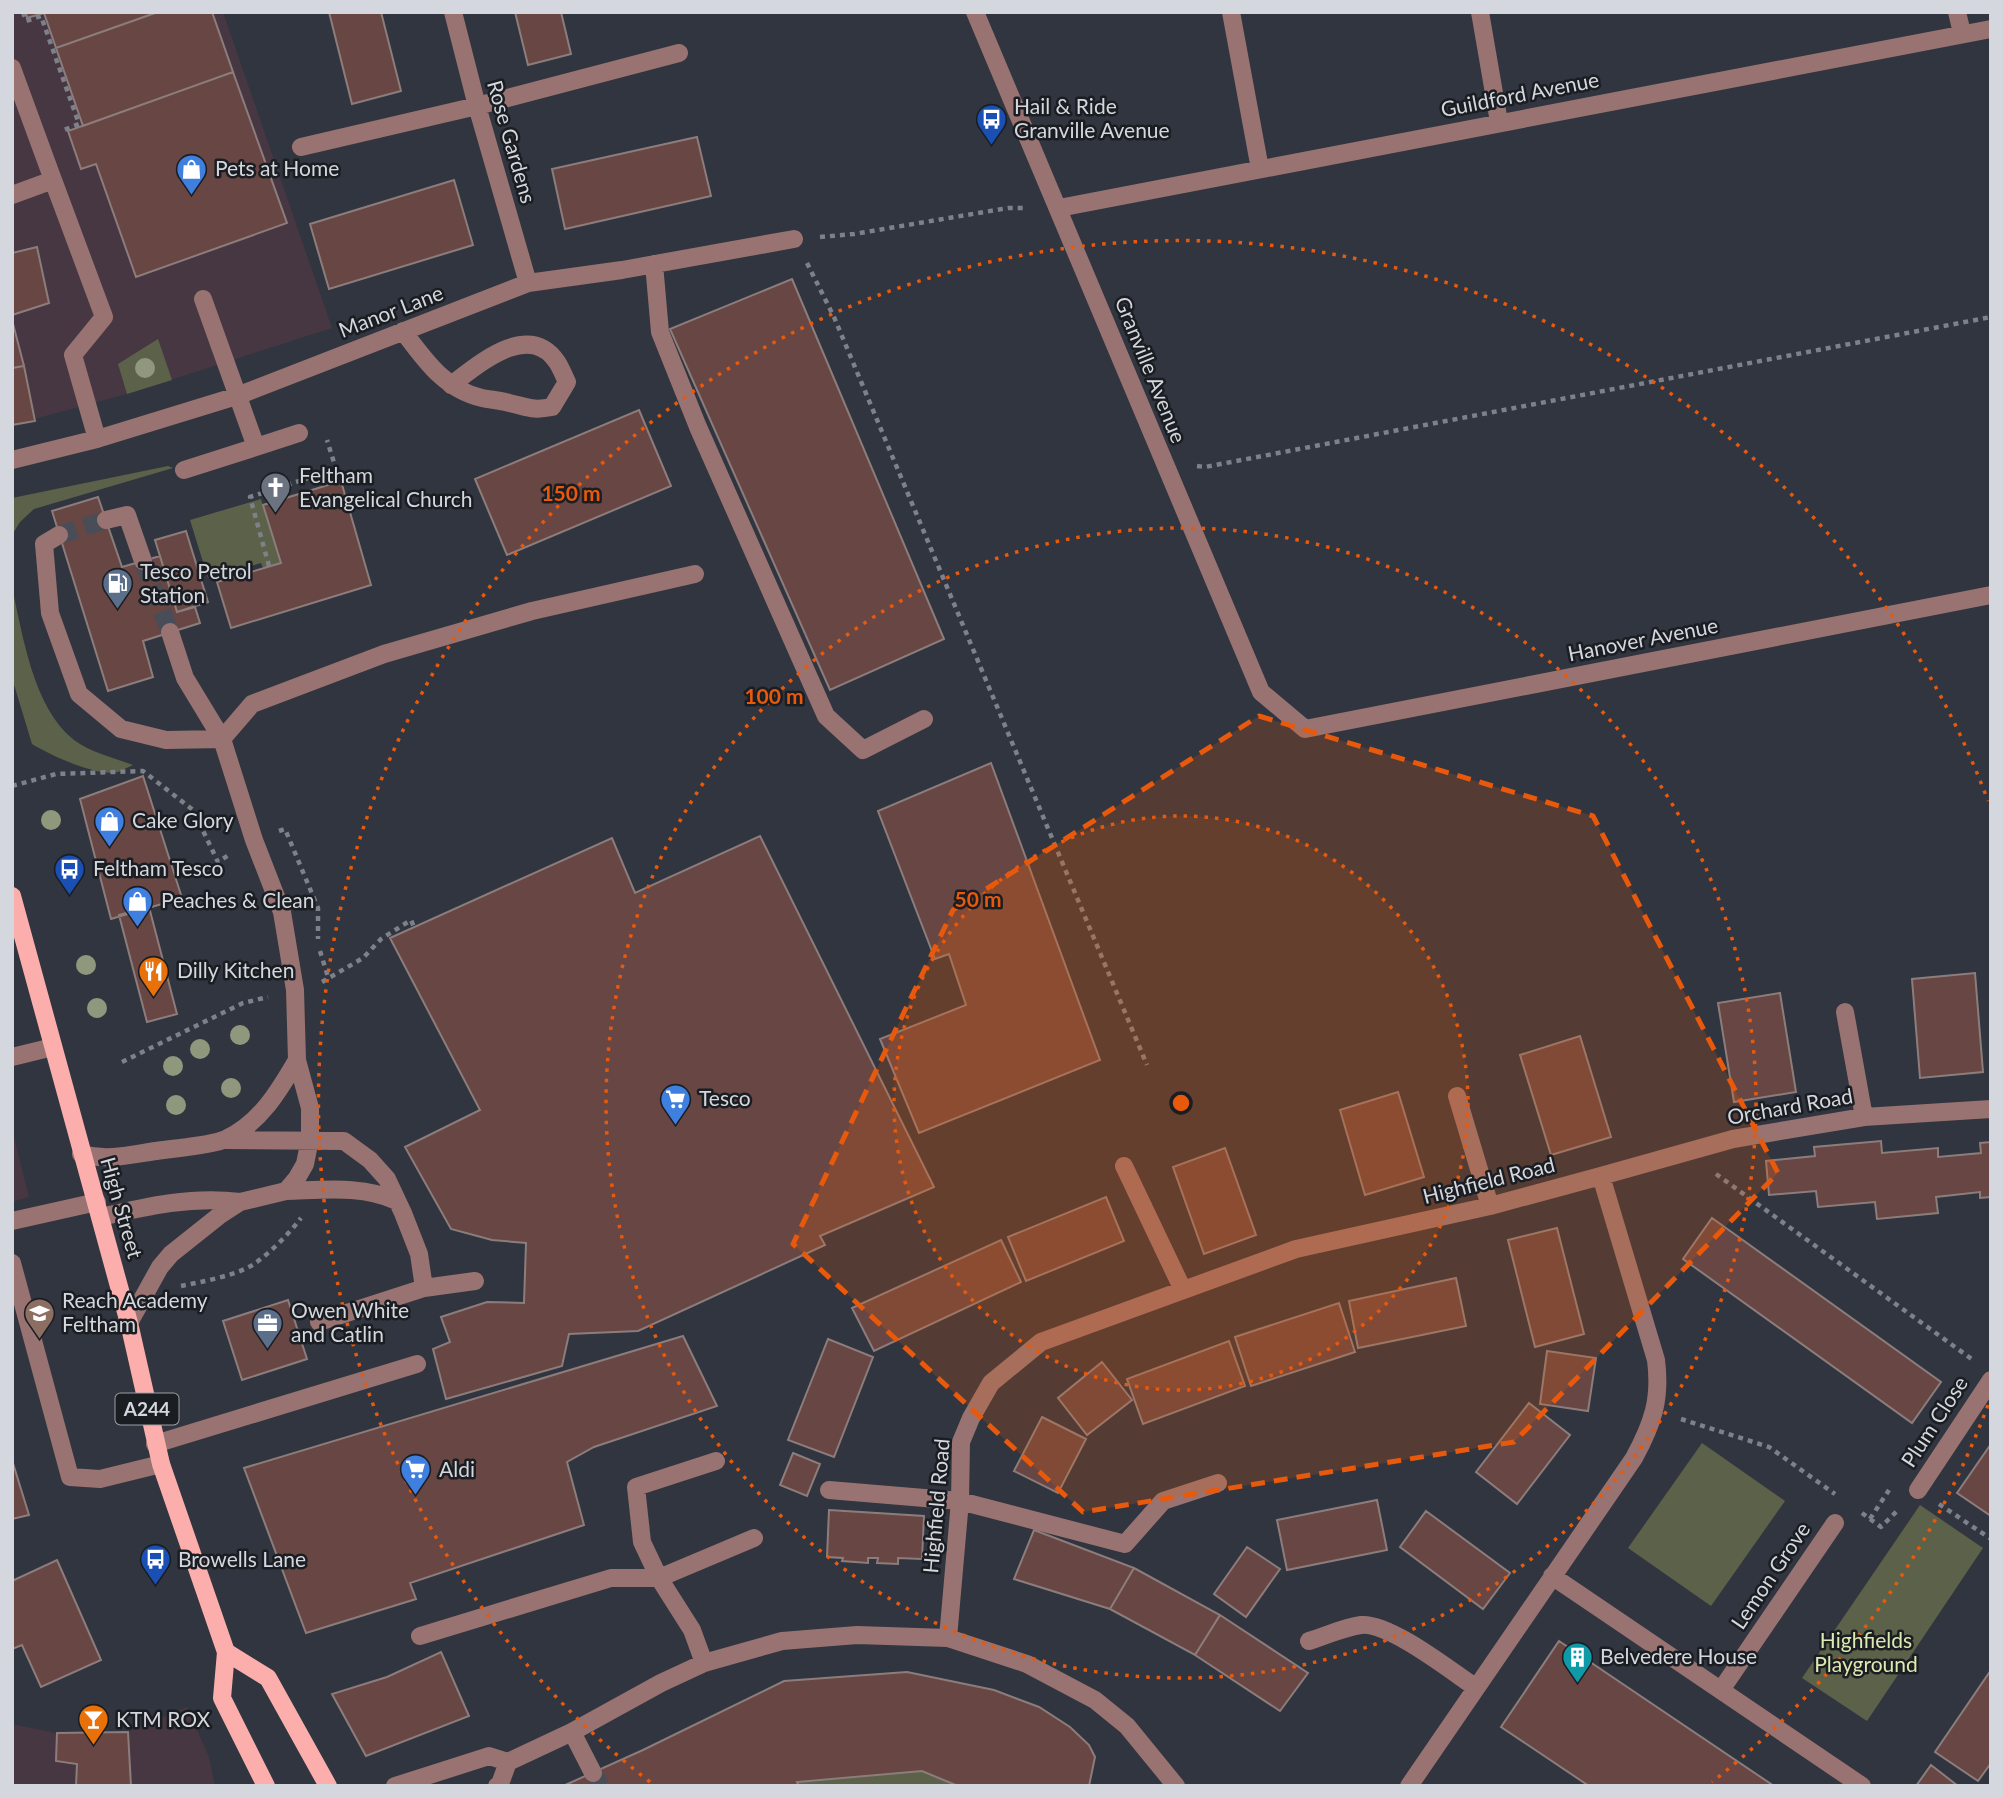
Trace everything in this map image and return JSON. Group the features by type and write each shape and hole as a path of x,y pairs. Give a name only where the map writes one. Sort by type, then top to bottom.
{"main road":[{"name":"High Street","path":"12,896 129,1323 160,1464 226,1652 222,1698 266,1786"},
{"path":"226,1652 268,1678 328,1786"}],"street":[{"name":"Rose Gardens","path":"453,12 528,283"},
{"name":"Granville Avenue","path":"975,12 1261,692 1304,729"},
{"path":"1231,12 1260,169"},
{"path":"1480,12 1499,122"},
{"path":"1957,12 1962,33"},
{"name":"Guildford Avenue","path":"1059,208 1991,29"},
{"path":"301,147 477,106 679,53"},
{"path":"12,68 104,317 73,355 97,439"},
{"path":"12,195 53,180"},
{"name":"Manor Lane","path":"12,460 97,439 237,396 528,283 794,239"},
{"path":"654,264 660,332 698,426 826,716 863,750 924,719"},
{"path":"204,299 256,447"},
{"path":"403,331 430,366 451,385 480,398 536,410 552,407 566,382 556,360 527,343 494,354 451,385"},
{"path":"184,470 299,433"},
{"path":"106,520 128,515 143,561"},
{"path":"59,535 44,544 50,613 79,694 121,729 166,740 222,739 252,704 384,654 532,611 695,574"},
{"name":"Hanover Avenue","path":"1304,729 1991,596"},
{"path":"170,632 185,678 222,739 254,840 282,912 288,937 295,990 297,1060 310,1108 310,1139 305,1164 286,1191"},
{"path":"1846,1012 1864,1117"},
{"path":"12,1057 53,1047"},
{"path":"225,1140 253,1121 267,1107 297,1060"},
{"path":"1457,1096 1490,1206"},
{"name":"Orchard Road","path":"1601,1176 1733,1139 1864,1117 1991,1109"},
{"path":"81,1154 97,1158 120,1158 225,1140 344,1141 370,1160 387,1179 419,1254 424,1288"},
{"path":"1124,1166 1183,1290"},
{"path":"1409,1786 1634,1458 1655,1411 1659,1385 1656,1360 1601,1176"},
{"name":"Highfield Road","path":"948,1638 960,1501 961,1443 991,1383 1041,1342 1296,1249 1490,1206 1601,1176"},
{"path":"129,1323 160,1267 171,1254 220,1214 240,1202 286,1191 346,1189 379,1193 397,1201"},
{"path":"12,1221 175,1201 218,1199 240,1202"},
{"path":"12,1263 70,1477 100,1479 160,1464"},
{"path":"319,1322 424,1288 475,1281"},
{"path":"155,1444 417,1364"},
{"name":"Plum Close","path":"1918,1490 1991,1380"},
{"path":"704,1663 691,1630 659,1577 642,1542 636,1488 716,1461"},
{"path":"829,1490 960,1501 1125,1544 1163,1501 1217,1483"},
{"name":"Lemon Grove","path":"1721,1690 1835,1523"},
{"path":"420,1636 611,1578 659,1577 754,1538"},
{"path":"1552,1576 1862,1786"},
{"path":"1309,1641 1362,1625 1380,1627 1475,1688"},
{"path":"395,1786 489,1756 508,1762 704,1663 782,1641 857,1635 948,1638 1027,1664 1095,1700 1127,1726 1176,1786"},
{"path":"572,1732 593,1773"},
{"path":"497,1786 508,1762"}],"path":[{"path":"23,12 26,22 41,16 63,74 79,124 62,131 66,142"},
{"path":"1059,208 1008,208 854,234 794,239 834,317 1147,1065"},
{"path":"1164,462 1205,467 1991,317"},
{"path":"269,566 250,497 336,469 323,426 299,433"},
{"path":"12,786 56,774 142,771 193,810 218,862 254,840 285,829 318,908 318,946 328,977"},
{"path":"122,1062 243,1003 295,990"},
{"path":"1715,1174 1973,1360"},
{"path":"1676,1417 1769,1447 1837,1495"},
{"path":"1859,1511 1881,1527 1918,1490 1991,1539"}],"highlighted area":[{"path":"1259,716 1593,816 1778,1173 1514,1442 1083,1512 793,1244 953,910"}],"shaded area":[{"path":"12,12 223,12 332,328 127,394 12,425"},
{"path":"12,1129 29,1197 12,1202"},
{"path":"187,1707 209,1757 215,1786 12,1786 12,1724 57,1733 128,1732"}],"green space":[{"path":"158,339 172,380 127,394 118,364"},
{"path":"168,466 173,468 34,509 20,522 12,535 12,498"},
{"path":"261,499 281,563 263,568 261,563 208,578 190,520"},
{"path":"12,588 32,670 39,690 60,726 87,748 133,765 118,772 98,771 62,759 32,744 12,678"},
{"path":"1702,1443 1785,1501 1711,1606 1628,1548"},
{"name":"Highfields Playground","path":"1920,1505 1983,1548 1867,1721 1802,1678"},
{"path":"922,1771 958,1786 799,1786 797,1782"}],"building":[{"path":"26,12 158,12 56,48 44,13 27,18"},
{"path":"158,12 212,12 233,72 83,126 56,48"},
{"path":"329,12 381,12 401,91 352,104"},
{"path":"515,12 561,12 571,54 528,65"},
{"name":"Pets at Home","path":"233,72 287,223 136,277 96,164 81,169 68,131"},
{"path":"697,137 711,196 565,229 552,169"},
{"path":"454,180 473,245 329,289 310,224"},
{"path":"37,247 49,303 12,315 12,253"},
{"path":"792,279 944,639 830,690 670,329"},
{"path":"12,320 24,366 12,368"},
{"path":"24,366 35,421 12,425 12,368"},
{"path":"639,410 671,486 507,555 475,479"},
{"path":"341,481 371,585 231,628 217,582 281,563 263,505"},
{"path":"98,497 122,567 160,556 177,612 195,607 200,623 143,641 153,677 108,691 52,511"},
{"path":"186,531 208,602 177,612 155,540"},
{"path":"991,763 1100,1060 919,1133 880,1039 966,1005 949,954 935,959 878,811"},
{"path":"143,776 182,898 111,919 80,799"},
{"name":"Tesco","path":"760,836 934,1187 820,1236 825,1245 638,1331 569,1334 562,1366 446,1399 433,1349 450,1342 441,1317 487,1302 524,1303 526,1243 492,1240 451,1229 405,1147 480,1110 390,938 612,838 635,893"},
{"path":"149,907 177,1014 147,1022 119,915"},
{"path":"1975,973 1983,1072 1920,1078 1912,979"},
{"path":"1780,993 1796,1092 1734,1102 1718,1003"},
{"path":"1580,1036 1611,1137 1551,1155 1520,1055"},
{"path":"1398,1092 1424,1177 1365,1195 1340,1110"},
{"path":"1881,1141 1882,1153 1938,1148 1938,1157 1981,1153 1980,1143 1991,1142 1991,1197 1980,1198 1980,1192 1936,1197 1938,1213 1877,1219 1875,1202 1818,1207 1816,1191 1769,1195 1766,1161 1815,1156 1814,1147"},
{"path":"1225,1148 1256,1235 1204,1254 1173,1167"},
{"path":"1106,1197 1124,1241 1026,1281 1008,1237"},
{"path":"1712,1218 1941,1382 1912,1423 1683,1259"},
{"path":"1557,1228 1584,1334 1535,1347 1508,1240"},
{"path":"1001,1240 1021,1282 874,1351 852,1308"},
{"path":"1456,1278 1466,1326 1358,1348 1349,1301"},
{"name":"Owen White and Catlin","path":"288,1300 307,1359 242,1380 223,1321"},
{"path":"1339,1303 1355,1352 1251,1386 1235,1337"},
{"name":"Aldi","path":"683,1336 717,1406 594,1447 567,1462 584,1525 410,1583 416,1599 306,1633 244,1468"},
{"path":"828,1339 873,1357 834,1457 788,1440"},
{"path":"1229,1341 1245,1386 1143,1424 1127,1379"},
{"path":"1547,1351 1596,1358 1588,1411 1540,1404"},
{"path":"1102,1362 1132,1400 1087,1435 1058,1398"},
{"path":"1529,1403 1570,1435 1517,1504 1476,1472"},
{"path":"1042,1417 1086,1439 1058,1493 1014,1471"},
{"path":"1991,1444 1991,1516 1957,1493"},
{"path":"793,1453 820,1464 807,1496 780,1485"},
{"path":"12,1460 29,1515 12,1519"},
{"path":"1377,1500 1387,1550 1287,1570 1277,1520"},
{"path":"829,1510 924,1516 922,1559 898,1558 898,1564 877,1563 878,1558 868,1558 868,1563 827,1557"},
{"path":"1426,1511 1510,1573 1483,1609 1400,1547"},
{"path":"1034,1530 1134,1568 1110,1609 1014,1579"},
{"path":"1247,1547 1280,1569 1246,1617 1214,1594"},
{"path":"57,1560 101,1660 41,1687 22,1645 12,1649 12,1581"},
{"path":"1134,1568 1220,1615 1195,1655 1110,1609"},
{"path":"1220,1615 1308,1673 1280,1711 1195,1655"},
{"name":"Belvedere House","path":"1559,1641 1774,1786 1589,1786 1501,1727"},
{"path":"441,1652 469,1716 366,1756 332,1694 387,1677"},
{"path":"1991,1670 1991,1763 1978,1781 1935,1752"},
{"path":"907,1672 994,1690 1039,1707 1070,1727 1089,1745 1095,1757 1089,1786 958,1786 922,1771 797,1782 799,1786 563,1786 784,1681"},
{"name":"KTM ROX","path":"128,1732 131,1786 76,1786 77,1764 56,1761 57,1733"},
{"path":"1931,1765 1958,1786 1916,1786"}],"tunnel":[{"path":"59,535 106,520"},
{"path":"143,561 170,632"},
{"path":"593,1773 601,1786"}],"place":[{"name":"Hail & Ride Granville Avenue","path":"991,146"},
{"name":"Pets at Home","path":"192,196"},
{"name":"Feltham Evangelical Church","path":"276,515"},
{"name":"Tesco Petrol Station","path":"117,611"},
{"name":"Cake Glory","path":"109,848"},
{"name":"Feltham Tesco","path":"70,896"},
{"name":"Peaches & Clean","path":"138,928"},
{"name":"Dilly Kitchen","path":"154,998"},
{"name":"Tesco","path":"676,1126"},
{"name":"Reach Academy Feltham","path":"39,1340"},
{"name":"Owen White and Catlin","path":"268,1350"},
{"name":"Aldi","path":"416,1497"},
{"name":"Browells Lane","path":"155,1587"},
{"name":"Belvedere House","path":"1577,1684"},
{"name":"KTM ROX","path":"93,1747"}]}
